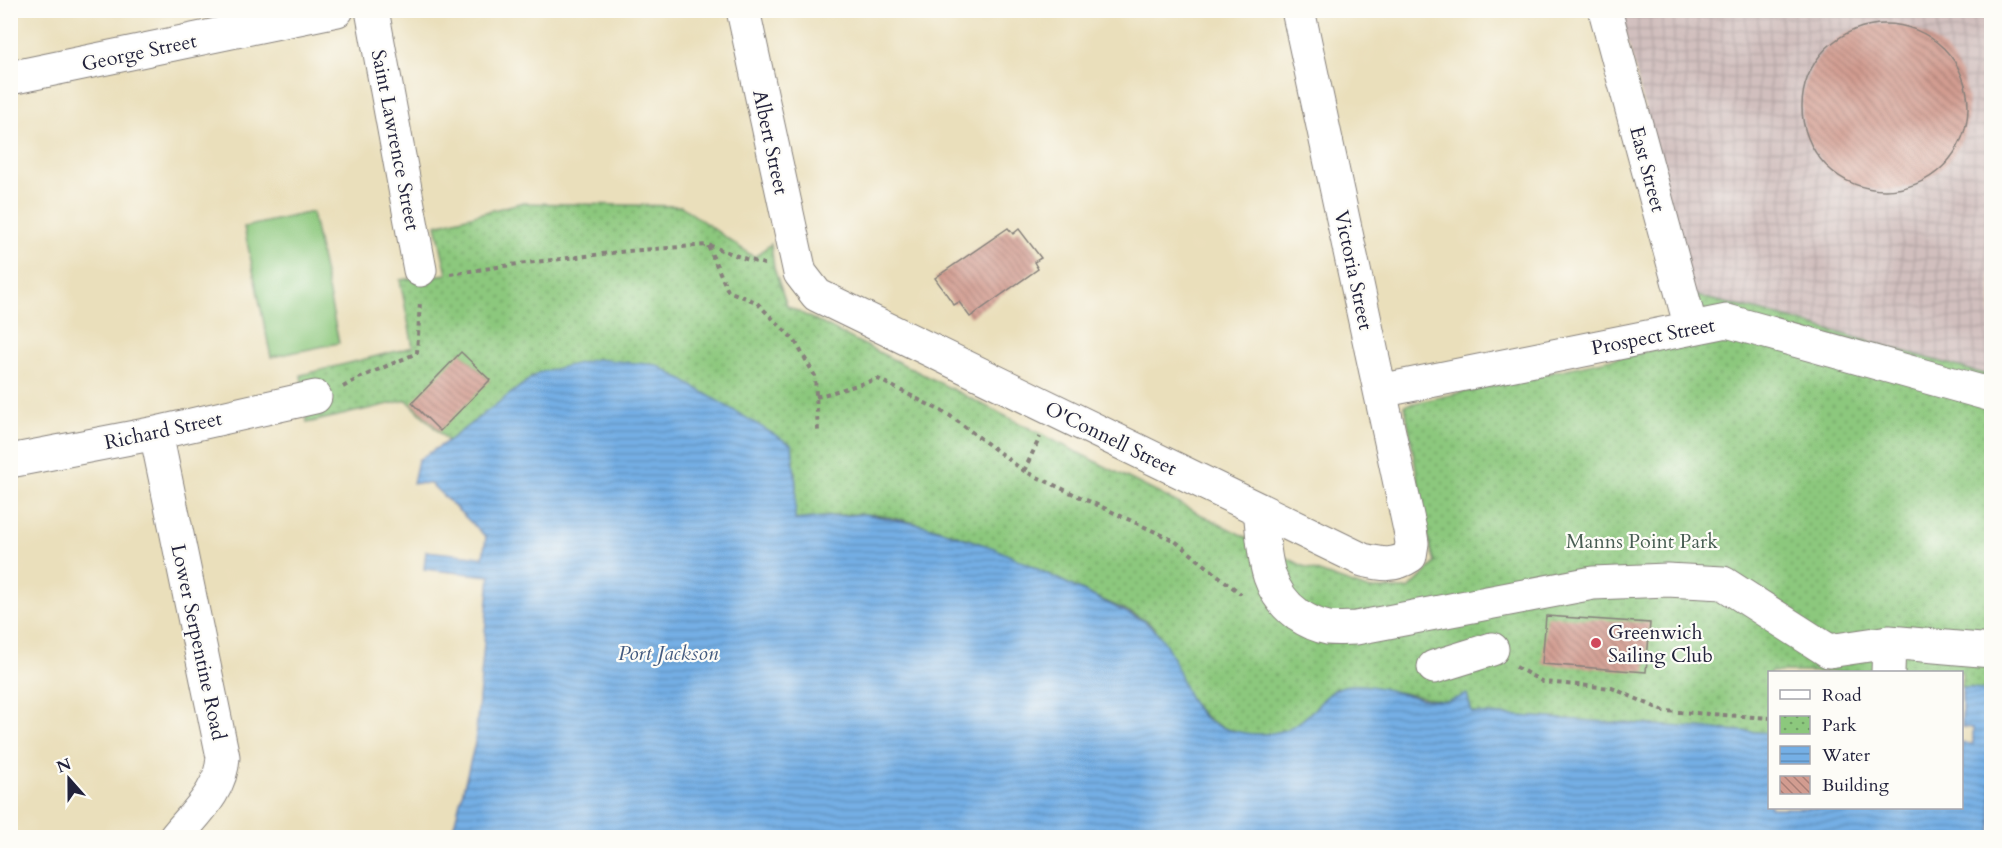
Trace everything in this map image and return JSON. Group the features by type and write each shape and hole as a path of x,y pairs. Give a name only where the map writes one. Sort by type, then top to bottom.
{"street":[{"name":"George Street","path":"10,78 337,10"},
{"name":"Saint Lawrence Street","path":"372,10 420,270"},
{"name":"Albert Street","path":"743,10 800,273"},
{"name":"Victoria Street","path":"1298,10 1410,530"},
{"name":"East Street","path":"1605,10 1690,328"},
{"name":"O'Connell Street","path":"800,273 817,295 1363,560 1382,565 1400,563 1410,556 1412,543 1410,530"},
{"name":"Prospect Street","path":"1380,391 1727,321 1992,395"},
{"name":"Richard Street","path":"10,460 156,433 315,397"},
{"name":"Lower Serpentine Road","path":"156,433 223,757 218,784 175,837"},
{"path":"1260,510 1267,569 1274,588 1287,607 1306,620 1327,628 1356,628 1593,583 1667,580 1723,583 1829,651 1888,657 1992,651"},
{"path":"1434,667 1492,649"}],"path":[{"path":"708,245 728,291 756,302 795,341 815,376 818,432"},
{"path":"315,397 331,394 359,378 417,353 420,270 447,275 628,251 708,245 746,260 800,273"},
{"path":"816,397 878,380 949,416 1024,471 1175,541 1248,599"},
{"path":"1024,471 1042,433"},
{"path":"1612,688 1664,711 1768,718"}],"shaded area":[{"path":"1620,11 1991,11 1991,376 1772,314 1692,295"}],"green space":[{"name":"Manns Point Park","path":"520,203 681,206 754,257 771,244 774,268 787,306 1305,567 1367,589 1409,589 1435,563 1427,533 1405,405 1684,343 1692,295 1772,314 1991,376 1991,693 1975,688 1963,688 1963,671 1768,671 1768,733 1472,713 1467,695 1447,702 1388,690 1336,688 1310,714 1294,726 1267,734 1238,732 1222,727 1200,712 1185,690 1156,629 1128,611 1000,552 938,529 896,518 869,514 794,520 796,485 792,445 538,373 448,441 407,400 307,423 301,375 413,347 400,280 447,274 436,225"},
{"path":"312,212 339,343 271,357 244,227"}],"water":[{"name":"Port Jackson","path":"596,359 657,365 792,445 796,485 795,520 864,514 927,526 994,548 1144,621 1165,643 1196,708 1214,724 1240,732 1263,734 1289,728 1304,719 1333,691 1344,686 1375,687 1433,701 1450,700 1467,694 1472,713 1768,733 1768,809 1963,809 1963,743 1973,744 1973,728 1963,727 1963,688 1975,688 1991,693 1991,837 451,837 475,743 490,576 424,569 426,551 483,557 486,537 431,484 413,483 418,460 448,441 538,373"}],"building":[{"path":"1885,24 1917,31 1931,38 1943,49 1954,61 1961,75 1968,107 1961,139 1954,153 1943,165 1931,176 1917,183 1885,190 1853,183 1839,176 1827,165 1816,153 1809,139 1802,107 1809,75 1816,61 1827,49 1839,38 1853,31"},
{"path":"1991,154 1992,198 1988,188"},
{"path":"1008,228 1013,234 1019,229 1041,258 1034,262 1038,269 970,317 959,302 954,305 935,278"},
{"path":"461,352 490,380 440,431 412,403"},
{"name":"Greenwich Sailing Club","path":"1546,616 1650,623 1646,672 1542,664"}],"place":[{"name":"Greenwich Sailing Club","path":"1596,643"}]}
